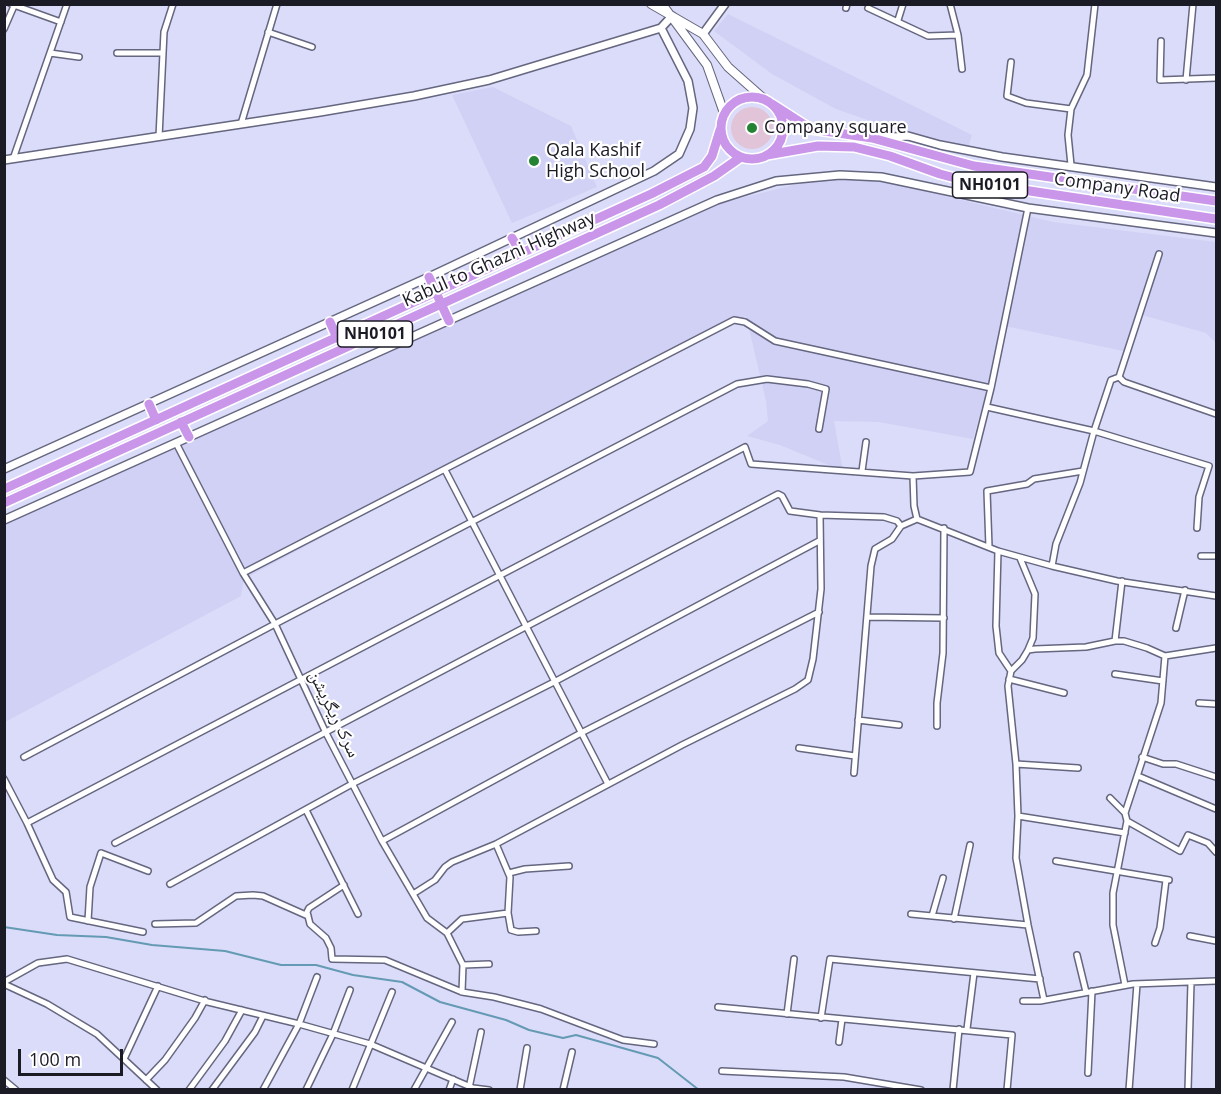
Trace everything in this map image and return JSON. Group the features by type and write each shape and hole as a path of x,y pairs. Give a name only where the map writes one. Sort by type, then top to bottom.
{"highway":[{"path":"724,113 732,103 744,97 763,98"},
{"name":"NH0101","path":"763,98 772,104"},
{"path":"767,155 778,145 783,131 781,116 772,104"},
{"name":"Company Road","path":"772,104 811,129 872,138 974,166 1216,201"},
{"name":"NH0101","path":"720,130 724,113"},
{"path":"720,130 726,146 741,157"},
{"name":"Kabul to Ghazni Highway","path":"4,489 651,194 704,167 712,156 720,130"},
{"name":"Company Road","path":"767,155 818,146 854,147 970,182 1216,219"},
{"name":"NH0101","path":"741,157 759,158 767,155"},
{"name":"Kabul to Ghazni Highway","path":"4,503 659,205 714,176 741,157"},
{"path":"512,238 521,254"},
{"path":"429,277 449,321"},
{"path":"330,322 337,338"},
{"path":"149,404 156,420"},
{"path":"192,404 197,414"},
{"path":"181,422 189,437"}],"main road":[{"path":"651,4 703,34 728,67 763,98"},
{"path":"662,4 707,64 724,113"}],"street":[{"path":"67,4 9,160 414,96 489,80 661,28 672,16"},
{"path":"159,137 164,32 173,4"},
{"path":"241,124 277,4"},
{"path":"703,34 724,4"},
{"path":"898,20 903,4"},
{"path":"950,4 958,35 962,69"},
{"path":"1071,165 1068,135 1071,109 1087,75 1095,4"},
{"path":"1186,80 1193,4"},
{"path":"4,29 12,5 61,22"},
{"path":"868,8 898,20 927,36 958,35"},
{"path":"4,469 429,277 654,171 679,154 690,129 693,108 688,81 661,28"},
{"path":"268,32 312,47"},
{"path":"1161,41 1160,80 1216,78"},
{"path":"50,53 79,57"},
{"path":"117,53 163,53"},
{"path":"1011,62 1007,96 1026,103 1071,109"},
{"path":"872,138 908,136 940,145 1002,157 1216,187"},
{"path":"4,520 717,200 776,181 840,175 881,177 1028,208 1216,233"},
{"path":"27,823 745,447 751,464 913,476 970,472 991,388 1028,208"},
{"path":"1119,377 1159,254"},
{"path":"243,573 734,320 745,322 775,341 991,388"},
{"path":"1119,377 1124,382 1216,414"},
{"path":"1052,567 1059,536 1069,514 1111,380 1119,377"},
{"path":"24,757 274,624 737,384 767,379 824,388 826,390 819,429"},
{"path":"987,406 1094,431 1209,466 1199,497 1197,528"},
{"path":"862,471 866,442"},
{"name":"سرک ریگریشن","path":"176,443 243,573 274,624 326,733 382,841 427,918 447,933 463,965 462,992"},
{"path":"445,470 608,784"},
{"path":"989,547 987,490 1027,484 1034,479 1083,471"},
{"path":"913,476 917,519"},
{"path":"114,843 778,494 782,496 790,512 884,517 897,521 901,526"},
{"path":"413,894 435,880 452,862 496,844 682,744 795,689 808,680 821,589 820,515"},
{"path":"854,773 871,566 875,549 892,539 901,526 917,519 998,551 1052,567 1216,596"},
{"path":"937,726 937,703 943,653 944,528"},
{"path":"170,884 352,784 554,682 819,541"},
{"path":"998,551 996,626 999,652 1011,671"},
{"path":"1201,556 1216,556"},
{"path":"1020,558 1035,594 1033,638 1022,660 1011,671 1009,679 1016,764 1018,816 1016,858 1044,1000"},
{"path":"1115,641 1122,581"},
{"path":"1176,628 1185,590"},
{"path":"382,841 581,733 819,612"},
{"path":"867,617 944,618"},
{"path":"1028,650 1086,647 1115,641 1124,641 1165,656 1216,648"},
{"path":"1125,813 1161,703 1165,656"},
{"path":"1115,674 1163,681"},
{"path":"1009,679 1064,693"},
{"path":"1199,703 1216,704"},
{"path":"858,720 899,725"},
{"path":"799,748 855,756"},
{"path":"1142,757 1163,764 1176,764 1216,777"},
{"path":"1016,764 1078,768"},
{"path":"1137,776 1216,808"},
{"path":"4,779 27,823 52,880 66,892 70,917 143,932"},
{"path":"1110,798 1125,813 1127,821 1113,893 1113,925 1125,985"},
{"path":"306,810 358,914"},
{"path":"1018,816 1125,833"},
{"path":"1127,821 1180,850 1188,835 1208,843 1216,852"},
{"path":"496,844 509,873 508,913 511,930 536,931"},
{"path":"954,919 970,845"},
{"path":"88,921 90,887 100,854 148,871"},
{"path":"1056,861 1167,880 1160,928 1155,943"},
{"path":"509,873 525,869 569,866"},
{"path":"932,916 943,878"},
{"path":"344,885 309,908 310,924 326,938 332,948 332,959 385,960 462,992 494,997 541,1009 623,1040 654,1044"},
{"path":"155,924 196,923 236,896 253,895 262,896 308,916"},
{"path":"447,933 462,919 508,913"},
{"path":"911,914 1028,925"},
{"path":"1190,936 1216,941"},
{"path":"1077,955 1089,992 1088,1073"},
{"path":"4,983 38,963 68,959 205,1000 370,1044 469,1088 489,1089"},
{"path":"821,1018 830,959 1040,979"},
{"path":"787,1014 794,960"},
{"path":"463,965 489,964"},
{"path":"967,1029 974,973"},
{"path":"263,1089 299,1024 317,977"},
{"path":"1023,1001 1044,1000 1125,985 1216,981"},
{"path":"1188,1089 1191,982"},
{"path":"4,983 47,1004 97,1034 157,1089"},
{"path":"1129,1089 1137,984"},
{"path":"124,1059 158,986"},
{"path":"306,1089 333,1034 350,990"},
{"path":"352,1089 392,992"},
{"path":"146,1080 165,1060 205,1000"},
{"path":"718,1007 1012,1035 1007,1089"},
{"path":"189,1089 225,1041 242,1010"},
{"path":"212,1089 255,1032 263,1016"},
{"path":"839,1042 842,1019"},
{"path":"414,1089 452,1022"},
{"path":"953,1089 959,1029"},
{"path":"469,1088 481,1032"},
{"path":"520,1089 527,1048"},
{"path":"563,1089 572,1052"},
{"path":"722,1071 844,1077 921,1089"},
{"path":"449,1089 453,1079"},
{"path":"4,1080 16,1089"}],"shaded area":[{"path":"728,14 972,135 968,148 879,124 836,109 772,74 714,31"},
{"name":"Qala Kashif High School","path":"493,87 571,126 597,187 512,223 452,95"},
{"path":"752,107 760,108 767,113 772,120 772,136 767,143 760,148 752,149 744,148 737,143 732,136 731,128 732,120 737,113 744,108"},
{"path":"845,172 1053,222 1216,242 1216,343 1206,333 1142,315 1128,352 1005,326 973,439 879,422 834,421 843,471 780,445 747,436 768,421 766,401 746,316 565,408 244,579 241,596 5,722 5,522 722,203"}],"waterway":[{"path":"4,927 57,935 106,937 152,945 225,951 281,965 316,965 353,975 402,982 440,1002 506,1020 529,1030 563,1038 576,1035 658,1058 699,1090"}],"place":[{"name":"Company square","path":"752,128"},
{"name":"Qala Kashif High School","path":"534,161"}]}
